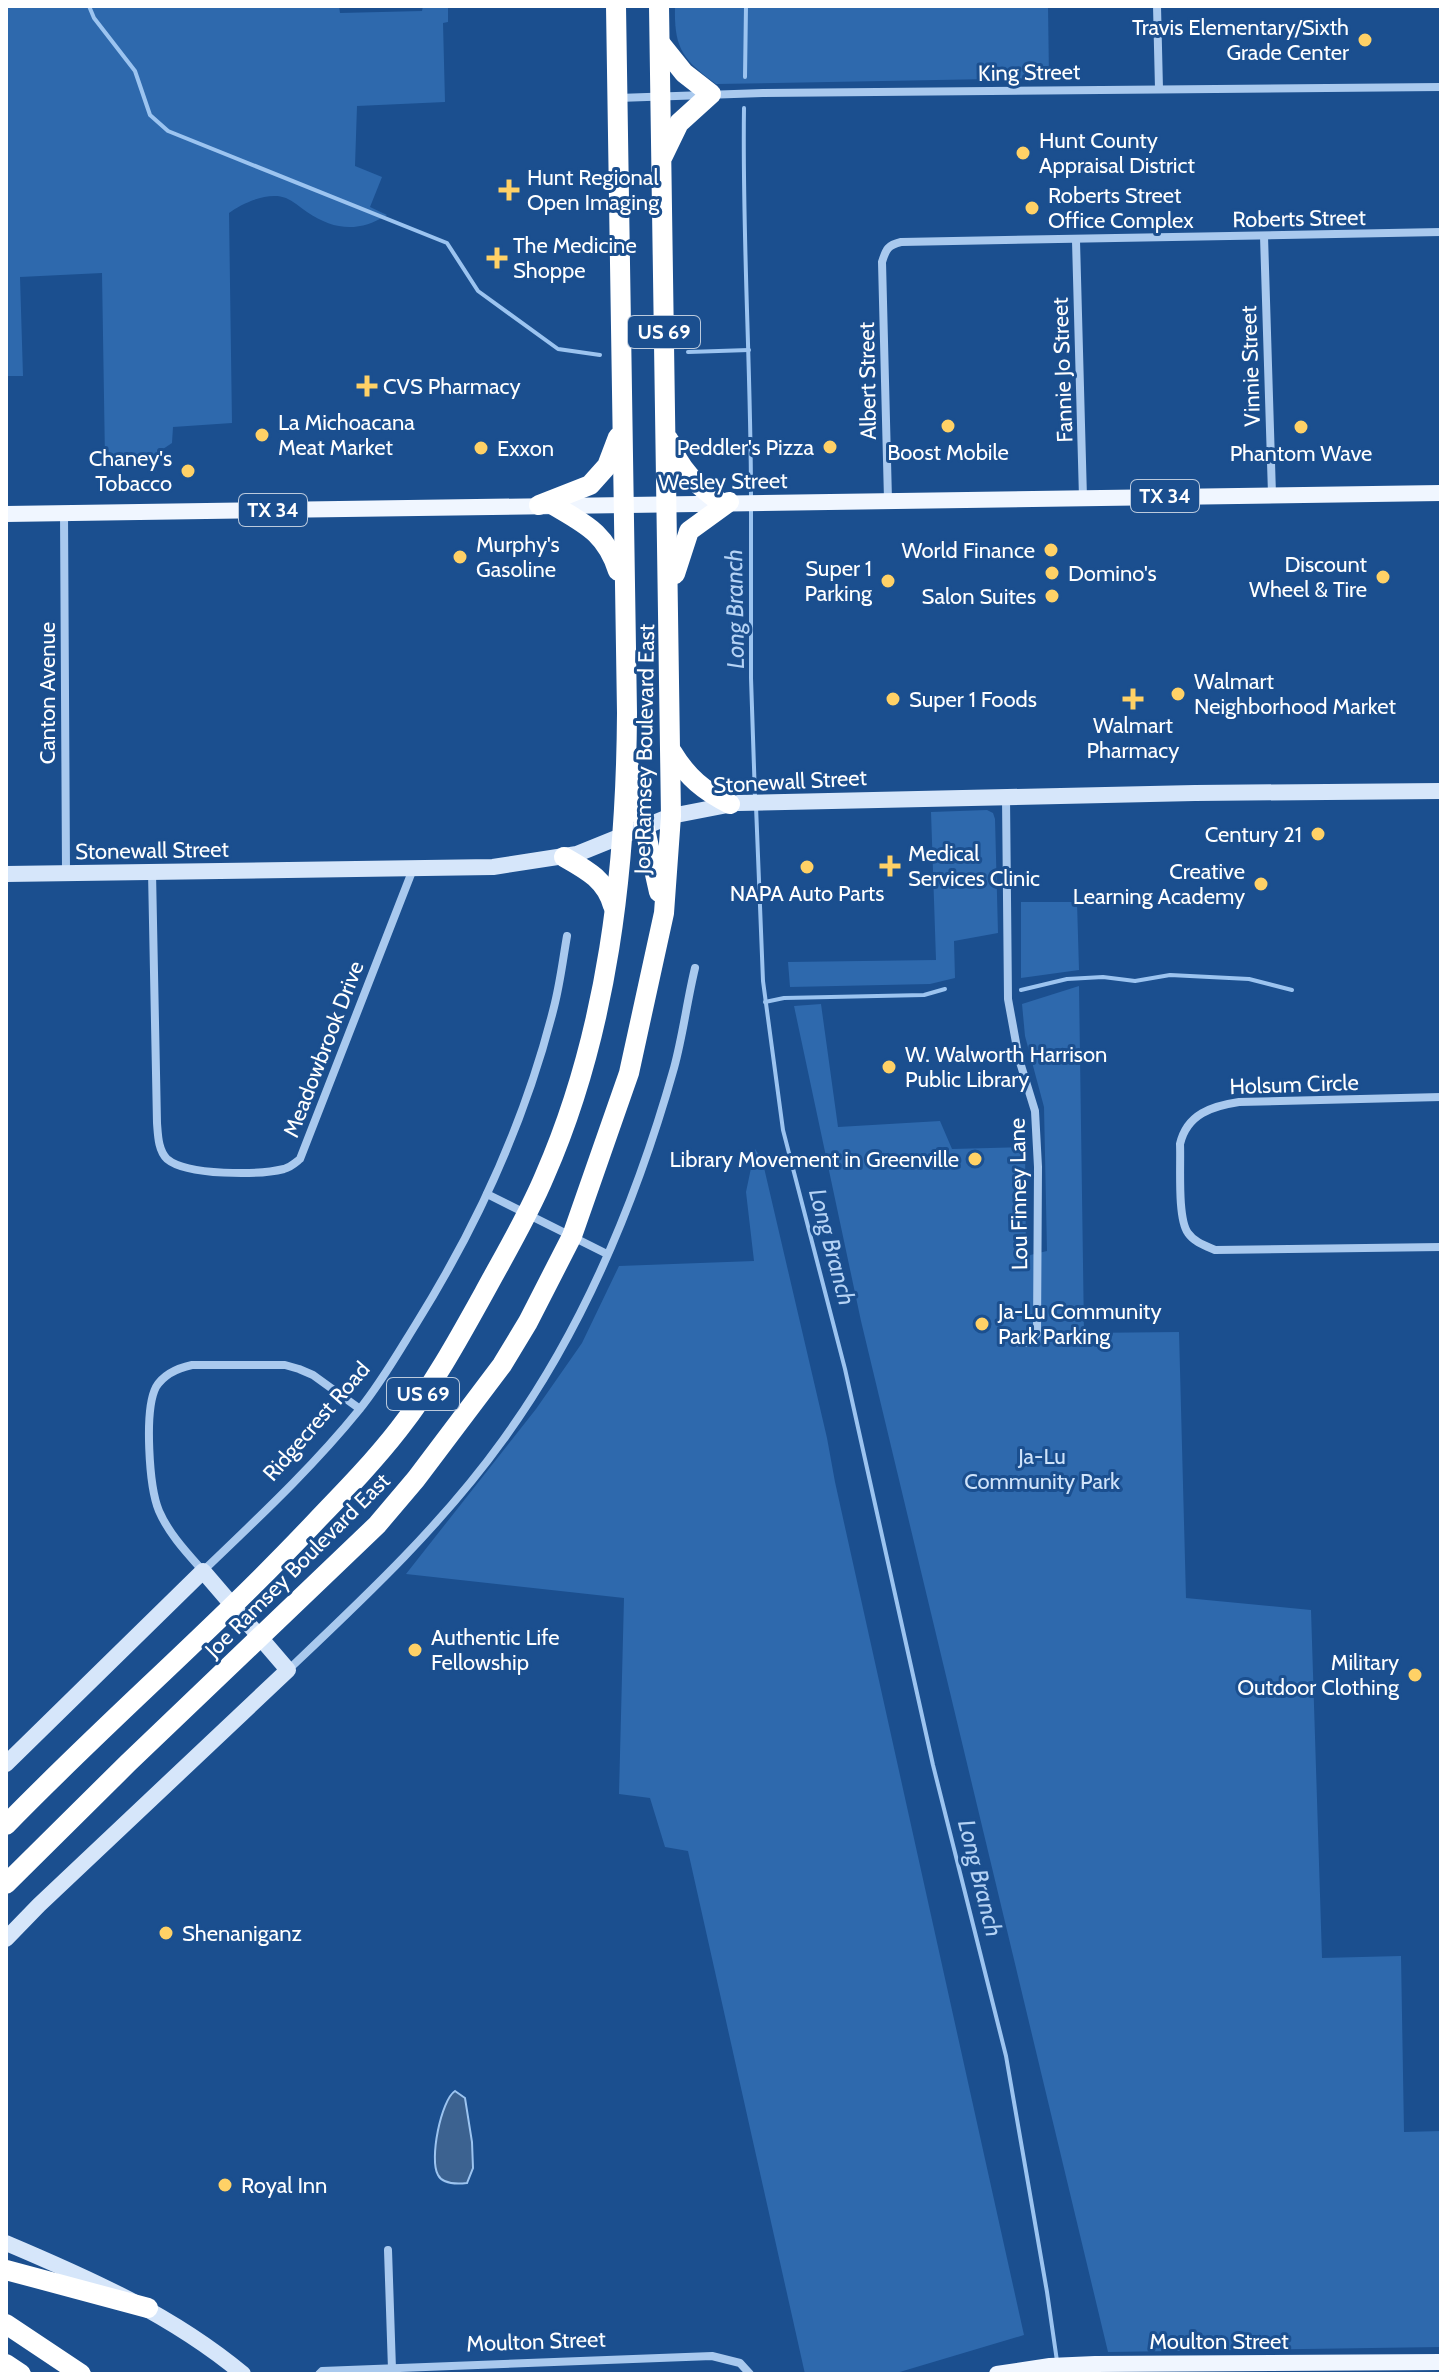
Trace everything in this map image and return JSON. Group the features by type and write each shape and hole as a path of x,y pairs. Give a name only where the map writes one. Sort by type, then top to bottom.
{"highway":[{"name":"Joe Ramsey Boulevard East","path":"6,1825 65,1765 263,1579 400,1427 449,1356 528,1213 547,1172 573,1098 595,1017 623,836 626,752 616,6"},
{"name":"Joe Ramsey Boulevard East","path":"6,1884 377,1525 416,1479 502,1365 528,1322 572,1236 629,1073 664,913 671,816 659,6"},
{"path":"660,43 684,73 720,94 679,123 661,160"},
{"path":"546,505 590,485 607,466 622,430"},
{"path":"666,432 676,461 684,471 727,503 689,531 669,597"},
{"path":"546,505 588,525 608,544 624,589"},
{"path":"671,751 689,777 710,794 734,803"},
{"path":"626,752 646,826 664,913"},
{"path":"564,857 600,880 609,890 614,909"},
{"path":"6,2270 148,2308"},
{"path":"6,2324 81,2374"},
{"path":"6,2364 21,2374"}],"main road":[{"name":"Wesley Street","path":"6,514 1441,493"},
{"name":"Moulton Street","path":"1002,2373 1095,2364 1441,2362"}],"street":[{"path":"1157,6 1159,89"},
{"name":"King Street","path":"617,98 763,93 1441,87"},
{"name":"Roberts Street","path":"882,262 886,248 901,242 1441,232"},
{"name":"Vinnie Street","path":"1264,236 1272,494"},
{"name":"Fannie Jo Street","path":"1076,241 1083,498"},
{"name":"Albert Street","path":"882,262 888,500"},
{"name":"Canton Avenue","path":"64,513 66,873"},
{"name":"Stonewall Street","path":"6,874 493,867 564,857 671,816 734,803 1441,791"},
{"name":"Lou Finney Lane","path":"1006,797 1008,999 1019,1059 1034,1100 1038,1167 1037,1334 1025,1343 1019,1343"},
{"name":"Meadowbrook Drive","path":"152,872 157,1123 161,1151 168,1160 180,1166 218,1172 286,1168 300,1159 413,868"},
{"name":"Ridgecrest Road","path":"6,1764 287,1490 360,1409 384,1377 431,1300 487,1194 522,1108 554,1007 567,936"},
{"path":"6,1939 410,1551 494,1452 536,1393 569,1332 632,1196 673,1072 695,968"},
{"name":"Holsum Circle","path":"1441,1097 1215,1105 1191,1121 1183,1132 1180,1144 1183,1221 1188,1234 1215,1250 1441,1247"},
{"path":"487,1194 607,1254"},
{"path":"288,1670 180,1544 156,1502 150,1455 151,1401 161,1381 181,1367 285,1365 313,1375 360,1409"},
{"path":"6,2243 95,2281 148,2308 209,2346 243,2374"},
{"path":"388,2250 392,2369"},
{"name":"Moulton Street","path":"319,2374 322,2371 712,2356 740,2363 750,2374"}],"green space":[{"path":"6,6 339,6 340,13 422,11 423,6 448,6 448,22 443,23 445,102 357,106 355,166 382,177 370,207 387,215 366,225 337,226 279,196 248,202 229,213 232,423 173,427 172,443 151,457 105,460 102,273 20,277 23,376 6,376"},
{"path":"675,6 1048,6 1049,78 716,84 695,67 682,51 676,32"},
{"path":"987,810 993,813 995,819 998,933 954,941 955,978 930,984 790,987 788,962 936,960 931,812"},
{"path":"1021,902 1077,902 1079,970 1021,978"},
{"name":"Ja-Lu Community Park","path":"1079,986 1084,1333 1179,1332 1186,1598 1311,1610 1322,1958 1401,1956 1404,2132 1441,2131 1441,2347 1108,2352 861,1321 794,1006 821,1004 838,1127 940,1121 952,1149 1025,1147 1026,1256 1047,1251 1044,1107 1025,1036 1022,1004"},
{"path":"755,1149 762,1159 827,1438 1024,2335 893,2374 805,2374 688,1851 665,1847 650,1798 619,1794 624,1598 406,1574 536,1409 582,1343 619,1266 754,1261 746,1192"}],"shaded area":[{"path":"455,2091 465,2098 472,2142 473,2168 467,2183 443,2181 436,2167 441,2118"}],"waterway":[{"path":"89,6 94,18 135,71 150,115 168,131 447,243 478,291 558,349 600,355"},
{"name":"Long Branch","path":"745,77 746,6"},
{"name":"Long Branch","path":"744,108 751,497"},
{"path":"688,352 749,350"},
{"name":"Long Branch","path":"751,506 755,797"},
{"name":"Long Branch","path":"756,806 763,981 783,1130 845,1369 933,1765 1006,2056 1057,2361"},
{"path":"1021,990 1067,979 1103,977 1135,981 1170,975 1249,979 1292,990"},
{"path":"765,1002 784,998 924,995 945,989"}],"place":[{"name":"Travis Elementary/Sixth Grade Center","path":"1365,40"},
{"name":"Hunt County Appraisal District","path":"1023,153"},
{"name":"Hunt Regional Open Imaging","path":"509,190"},
{"name":"Roberts Street Office Complex","path":"1032,208"},
{"name":"The Medicine Shoppe","path":"497,258"},
{"name":"CVS Pharmacy","path":"367,386"},
{"name":"Boost Mobile","path":"948,426"},
{"name":"Phantom Wave","path":"1301,427"},
{"name":"La Michoacana Meat Market","path":"262,435"},
{"name":"Peddler's Pizza","path":"830,447"},
{"name":"Exxon","path":"481,448"},
{"name":"Chaney's Tobacco","path":"188,471"},
{"name":"World Finance","path":"1051,550"},
{"name":"Murphy's Gasoline","path":"460,557"},
{"name":"Domino's","path":"1052,573"},
{"name":"Discount Wheel & Tire","path":"1383,577"},
{"name":"Super 1 Parking","path":"888,581"},
{"name":"Salon Suites","path":"1052,596"},
{"name":"Walmart Neighborhood Market","path":"1178,694"},
{"name":"Super 1 Foods","path":"893,699"},
{"name":"Walmart Pharmacy","path":"1133,699"},
{"name":"Century 21","path":"1318,834"},
{"name":"Medical Services Clinic","path":"890,866"},
{"name":"NAPA Auto Parts","path":"807,867"},
{"name":"Creative Learning Academy","path":"1261,884"},
{"name":"W. Walworth Harrison Public Library","path":"889,1067"},
{"name":"Library Movement in Greenville","path":"975,1159"},
{"name":"Ja-Lu Community Park Parking","path":"982,1324"},
{"name":"Authentic Life Fellowship","path":"415,1650"},
{"name":"Military Outdoor Clothing","path":"1415,1675"},
{"name":"Shenaniganz","path":"166,1933"},
{"name":"Royal Inn","path":"225,2185"}]}
